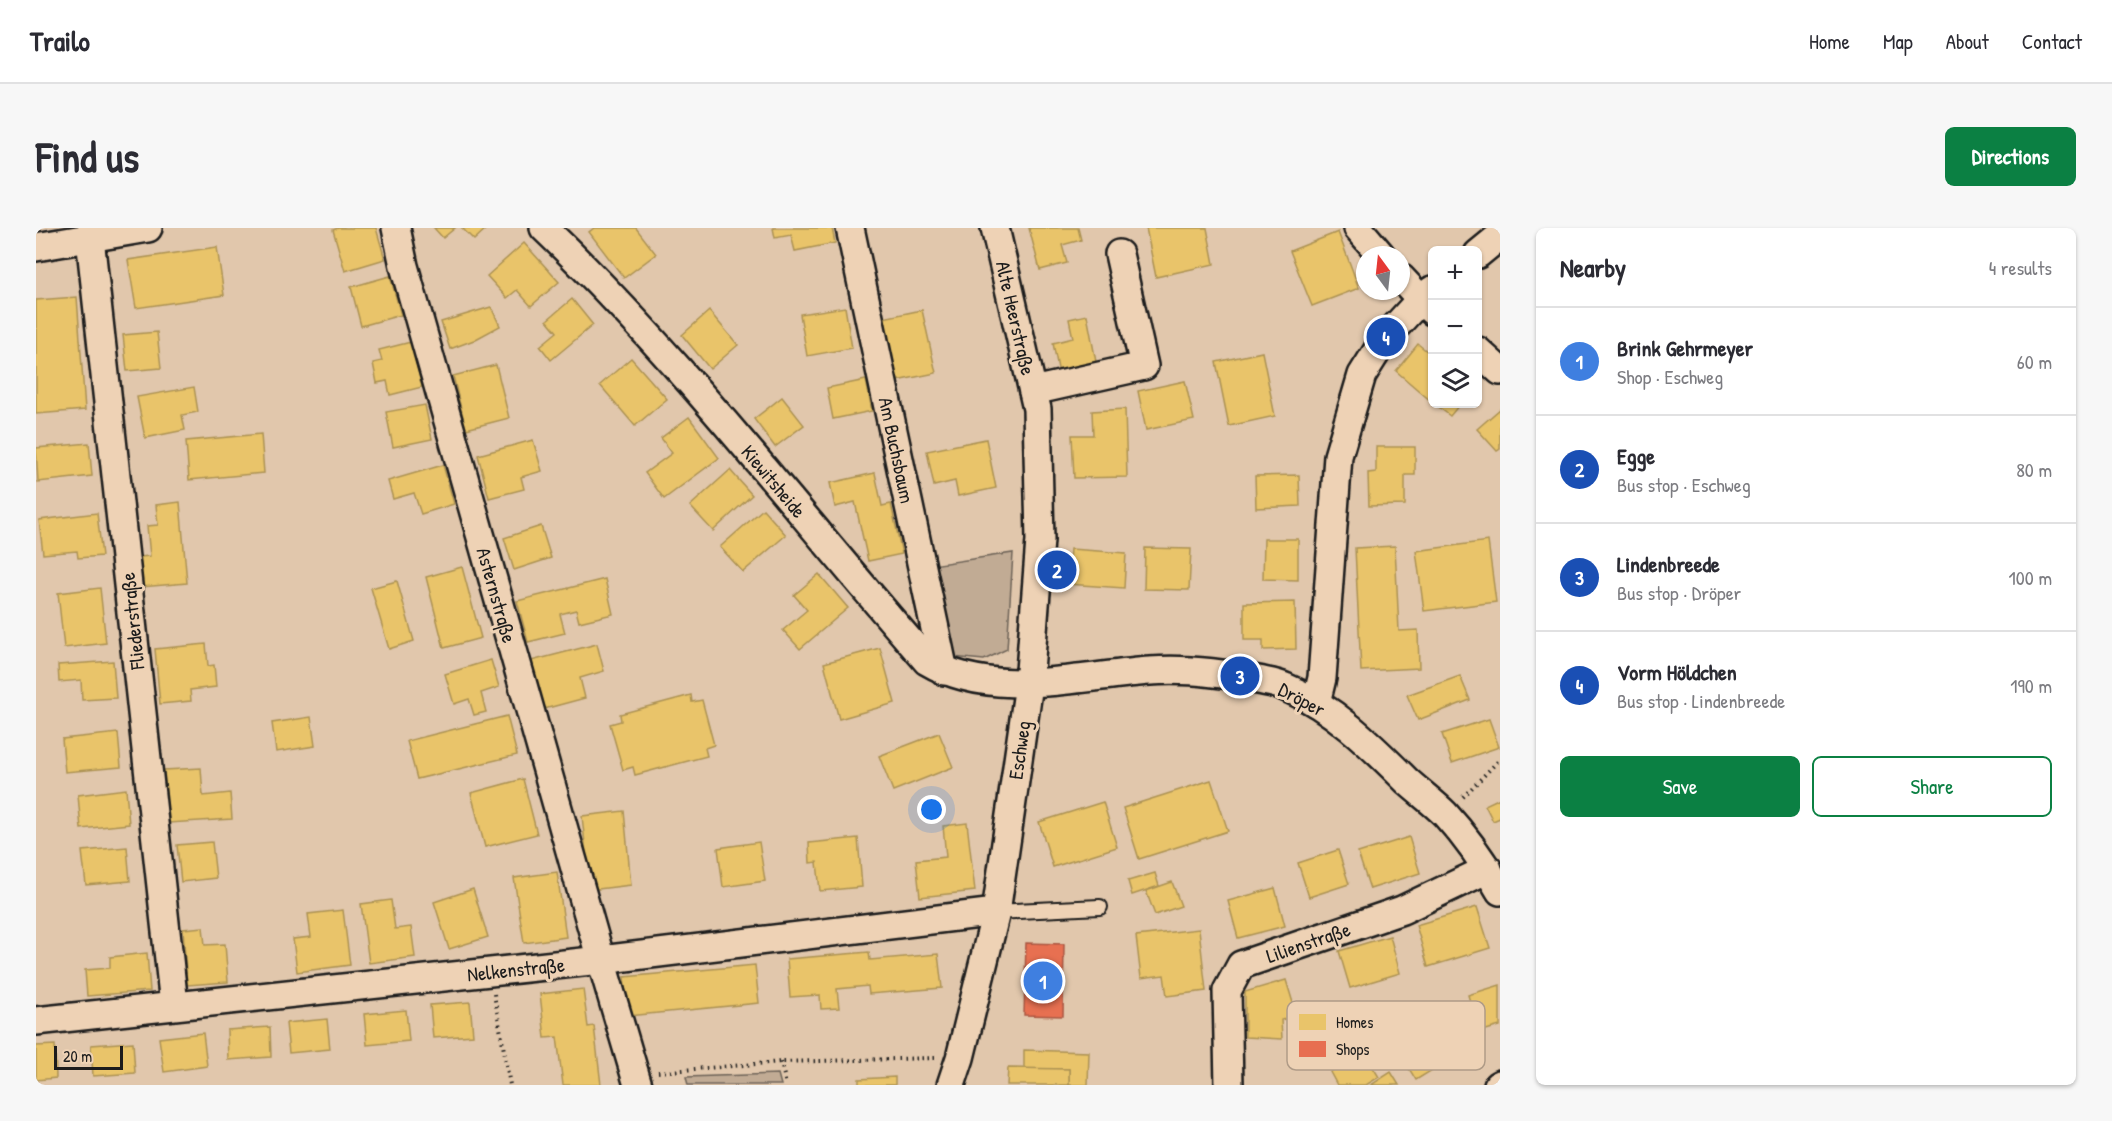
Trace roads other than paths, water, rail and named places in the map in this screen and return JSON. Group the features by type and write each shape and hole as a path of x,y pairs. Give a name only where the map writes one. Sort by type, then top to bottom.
{"street":[{"path":"36,247 148,228"},
{"name":"Asternstraße","path":"396,228 407,277 637,1080"},
{"name":"Kiewitsheide","path":"544,228 588,270 705,400 927,661 944,671 979,679 1029,684"},
{"name":"Am Buchsbaum","path":"850,228 944,671"},
{"name":"Alte Heerstraße","path":"995,228 1035,400"},
{"path":"1358,228 1373,246"},
{"path":"1482,251 1500,236"},
{"name":"Fliederstraße","path":"90,238 174,1005"},
{"path":"1035,400 1144,366 1119,254"},
{"path":"1316,703 1323,678 1338,456 1362,375 1386,337 1428,300 1410,285"},
{"path":"1481,354 1500,371"},
{"name":"Eschweg","path":"951,1085 960,1058 996,912 1029,684 1040,540 1035,400"},
{"name":"Dröper","path":"1029,684 1152,671 1192,671 1240,676 1284,686 1316,703 1366,740 1444,813 1494,880"},
{"name":"Lilienstraße","path":"1229,1085 1227,991 1241,965 1494,880"},
{"name":"Nelkenstraße","path":"36,1021 601,960 996,912"}],"lane":[{"path":"996,912 1100,906"}],"place":[{"name":"Vorm Höldchen","path":"1386,337"},
{"name":"Egge","path":"1057,570"},
{"name":"Lindenbreede","path":"1240,676"},
{"name":"Brink Gehrmeyer","path":"1043,981"}]}
